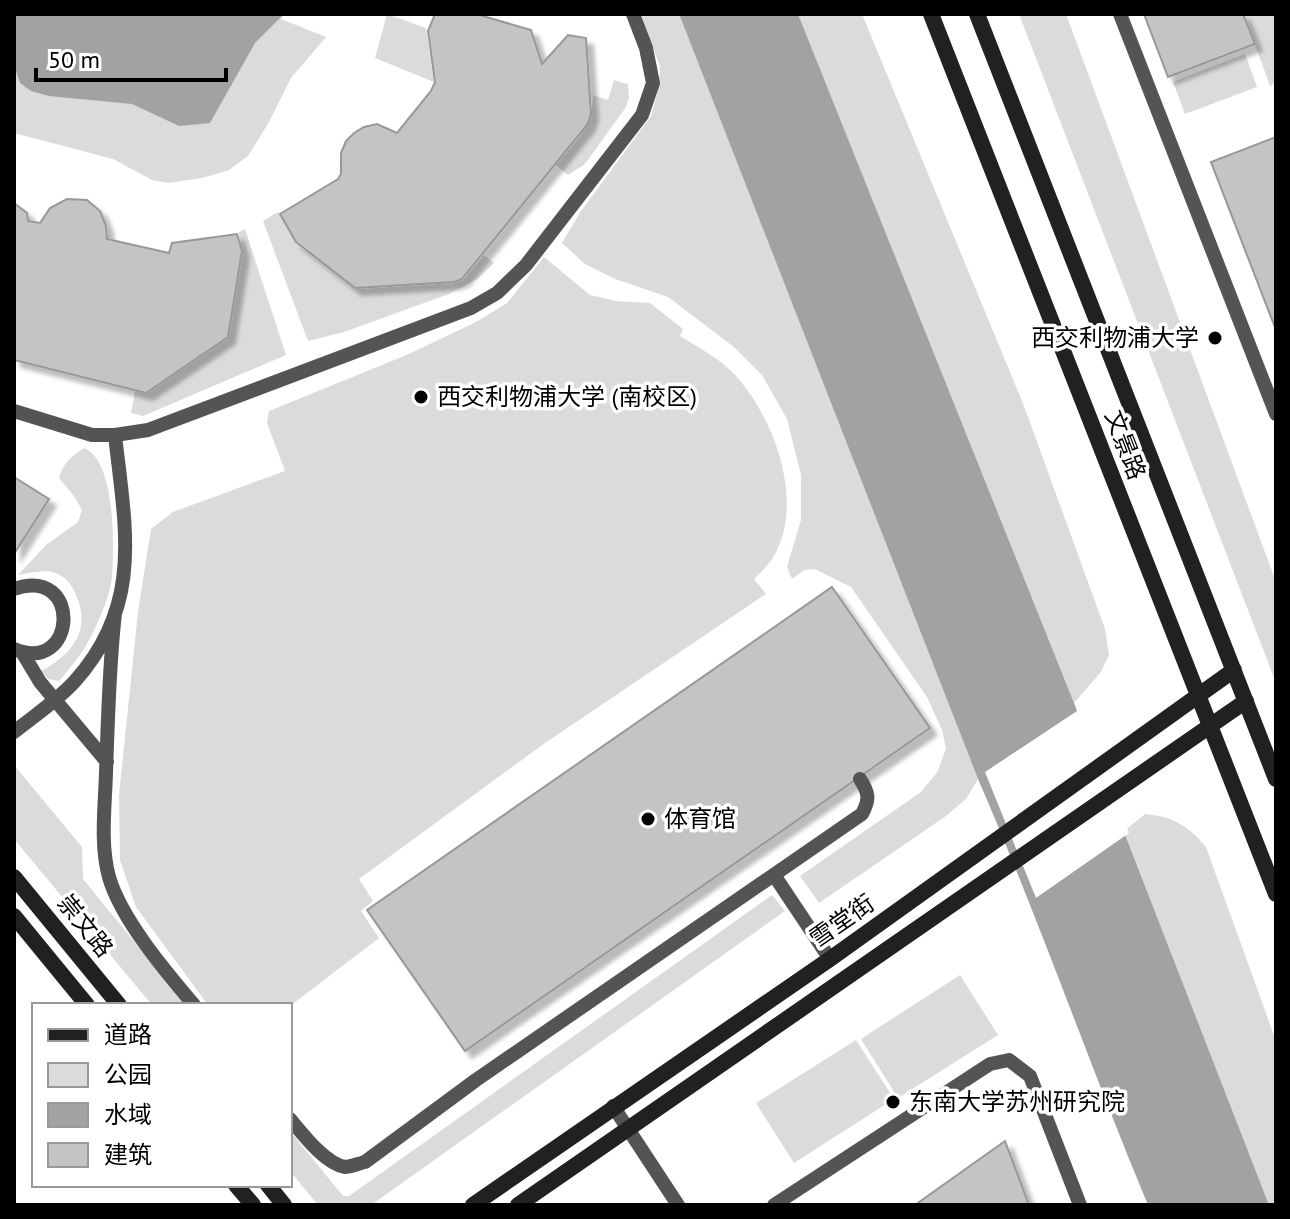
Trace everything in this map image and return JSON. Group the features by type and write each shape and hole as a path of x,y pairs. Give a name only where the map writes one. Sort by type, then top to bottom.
{"main road":[{"name":"文景路","path":"931,14 1276,894"},
{"name":"文景路","path":"977,14 1276,779"},
{"name":"雪堂街","path":"473,1205 830,959 1234,670"},
{"name":"雪堂街","path":"518,1205 1246,701"},
{"name":"崇文路","path":"14,877 117,1003"},
{"name":"崇文路","path":"14,916 85,1003"},
{"path":"238,1187 253,1205"},
{"path":"270,1187 284,1205"}],"lane":[{"path":"14,411 92,435 148,430 471,308 497,293 526,265 642,115 653,83 646,48 633,14"},
{"path":"1120,14 1276,414"},
{"path":"14,732 74,682 101,648 122,596 127,541 115,435"},
{"path":"14,589 36,585 47,589 56,596 65,616 64,627 53,645 44,651 18,651"},
{"path":"115,613 110,658 104,832 109,877 130,919 161,966 192,1003"},
{"path":"18,651 107,762"},
{"path":"292,1121 314,1147 331,1160 345,1167 365,1162 476,1080 862,814 869,801 860,779"},
{"path":"774,875 830,959"},
{"path":"774,1205 990,1064 1009,1060 1030,1076 1080,1205"},
{"path":"613,1106 678,1205"}],"green space":[{"path":"14,14 284,14 281,19 326,37 291,78 248,156 229,170 168,183 152,180 113,159 14,133"},
{"path":"387,14 426,28 434,82 375,58"},
{"path":"641,14 679,14 978,779 966,799 946,816 819,903 800,876 921,792 938,771 946,748 942,730 927,697 851,587 815,569 804,570 792,579 787,567 801,520 801,475 787,419 762,375 734,347 668,297 615,279 585,264 562,243 581,211 651,116 659,87 660,67"},
{"path":"798,14 862,14 1024,406 1105,629 1109,655 1101,672 1074,703"},
{"path":"1019,14 1066,14 1276,582 1276,683"},
{"path":"1244,14 1276,14 1276,83 1270,86"},
{"path":"1245,54 1257,87 1185,114 1173,82"},
{"path":"614,80 628,84 626,107 585,164 568,175 556,165 586,125 593,95 608,100"},
{"path":"278,212 296,244 355,289 454,283 463,280 484,255 494,263 477,279 449,294 344,332 308,341 263,221"},
{"path":"245,229 286,355 143,416 131,413 135,391 146,393 228,338 243,252 238,233"},
{"path":"544,257 590,295 616,301 650,303 683,329 680,336 724,364 736,376 762,413 780,458 785,482 787,506 784,529 773,558 754,579 766,594 545,743 359,879 373,901 361,911 379,938 292,1004 207,1003 136,907 120,860 119,795 138,612 151,529 173,512 285,471 267,423 269,411 409,354 478,321 507,303"},
{"path":"84,448 102,469 107,486 111,506 112,576 93,632 59,681 48,679 41,671 52,665 76,640 82,620 76,595 69,582 56,573 42,571 18,575 46,545 78,522 82,510 59,478 68,460"},
{"path":"14,765 82,847 83,879 184,1003 150,1003 14,839"},
{"path":"1145,814 1179,823 1206,847 1276,1041 1276,1205 1269,1205 1124,831"},
{"path":"772,895 785,911 371,1205 318,1205 292,1173 292,1133 343,1196 349,1196"},
{"path":"960,975 998,1035 898,1098 861,1039"},
{"path":"856,1040 894,1099 794,1163 756,1103"}],"water":[{"path":"14,14 284,14 255,43 210,123 179,126 132,104 49,96 31,91 20,83 15,68"},
{"path":"679,14 798,14 1074,703 1269,1205 1148,1205"}],"pier":[{"path":"1080,709 1129,833 1036,898 985,772"}],"building":[{"path":"435,14 476,14 531,30 542,64 568,35 586,38 591,114 587,125 462,279 355,288 296,242 280,214 338,179 341,174 341,153 354,133 377,124 397,133 431,91 435,82 428,31"},
{"path":"1144,14 1243,14 1255,44 1168,77"},
{"path":"1276,137 1276,330 1211,162"},
{"path":"67,199 87,200 100,211 107,239 169,253 172,243 237,234 242,251 228,337 146,393 14,360 14,203 27,213 28,221 40,223 50,208"},
{"path":"14,477 49,499 14,554"},
{"name":"体育馆","path":"832,587 930,728 465,1051 367,910"},
{"path":"1005,1141 1029,1205 915,1205"}],"place":[{"name":"西交利物浦大学","path":"1215,338"},
{"name":"西交利物浦大学 (南校区)","path":"421,397"},
{"name":"体育馆","path":"648,819"},
{"name":"东南大学苏州研究院","path":"893,1102"}]}
